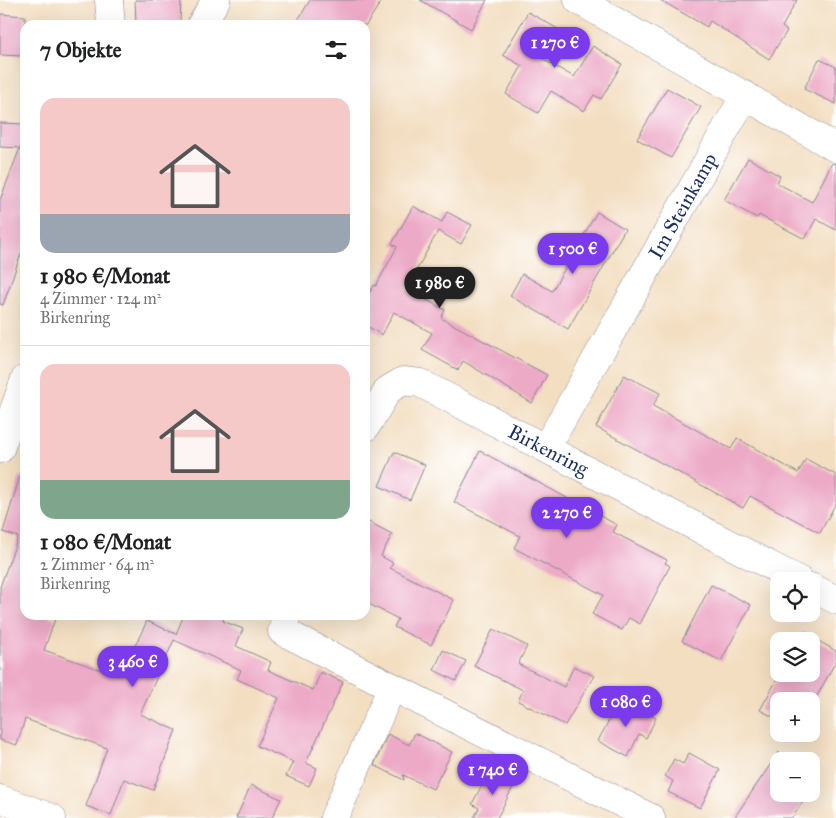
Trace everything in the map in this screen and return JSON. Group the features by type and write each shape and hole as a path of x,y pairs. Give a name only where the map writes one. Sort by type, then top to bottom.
{"street":[{"path":"109,0 111,20"},
{"path":"204,20 216,0"},
{"path":"578,0 836,148"},
{"name":"Im Steinkamp","path":"546,448 745,95"},
{"name":"Birkenring","path":"370,420 388,390 403,381 420,384 783,572"},
{"path":"0,449 20,393"},
{"path":"820,592 836,600"},
{"path":"285,620 282,631 651,818"},
{"path":"334,818 392,687"},
{"path":"0,799 52,818"}],"building":[{"path":"135,0 181,0 180,20 136,20"},
{"path":"310,0 382,0 369,20 298,20"},
{"path":"420,0 487,0 471,29"},
{"path":"660,0 797,0 782,27 787,31 769,59 710,21 707,27"},
{"path":"528,12 558,29 541,58 574,77 593,46 622,64 601,99 594,95 584,111 551,91 538,113 506,94 522,66 503,55"},
{"path":"0,14 25,16 25,20 20,20 20,56 0,55"},
{"path":"819,59 836,67 836,104 804,89"},
{"path":"667,88 701,107 671,158 637,139"},
{"path":"0,123 20,124 20,148 0,147"},
{"path":"20,148 20,256 3,305 0,304 0,200"},
{"path":"748,158 780,176 777,183 812,202 832,163 836,164 836,230 816,219 805,239 759,215 757,218 724,200"},
{"path":"413,206 442,222 447,212 472,225 461,244 438,231 406,289 445,310 441,318 547,375 532,403 463,361 458,370 422,350 432,333 394,312 382,335 370,328 370,292 374,285 376,286 397,247 392,244"},
{"path":"597,212 625,229 568,329 510,296 522,274 552,291"},
{"path":"624,375 660,393 653,406 731,449 737,438 798,473 806,459 836,475 836,503 820,533 750,496 743,508 596,427"},
{"path":"480,451 617,525 613,532 667,560 665,563 670,566 640,624 629,618 622,630 592,614 603,595 514,548 520,536 454,502"},
{"path":"394,452 425,465 410,500 379,486"},
{"path":"20,476 20,620 55,620 44,650 118,676 131,646 134,648 147,621 176,634 182,620 223,620 243,629 236,646 271,662 268,670 313,690 321,672 343,682 306,763 317,768 309,786 286,776 293,762 257,746 279,698 237,679 241,670 174,640 140,714 176,730 153,790 124,779 111,815 86,806 107,748 25,719 17,745 0,740 0,587 18,537 3,532"},
{"path":"370,523 392,534 381,556 393,563 390,568 454,600 431,645 394,627 398,619 370,605"},
{"path":"711,585 751,605 721,661 682,641"},
{"path":"493,629 527,646 518,664 564,687 574,666 594,676 565,725 518,701 523,690 474,666"},
{"path":"820,642 836,651 836,661 819,692 770,692 776,682 820,682"},
{"path":"443,650 466,661 456,681 434,670"},
{"path":"770,692 770,715 760,710"},
{"path":"620,699 656,718 646,738 639,734 628,757 598,741"},
{"path":"415,733 452,752 433,789 403,775 404,780 374,765 388,734 409,745"},
{"path":"689,753 720,770 700,808 668,792 673,781 665,776 674,759 683,764"},
{"path":"770,765 770,802 803,802 792,818 734,818"},
{"path":"490,770 515,783 497,818 474,818 479,808 472,804"},
{"path":"251,785 281,799 272,818 236,818"}]}
